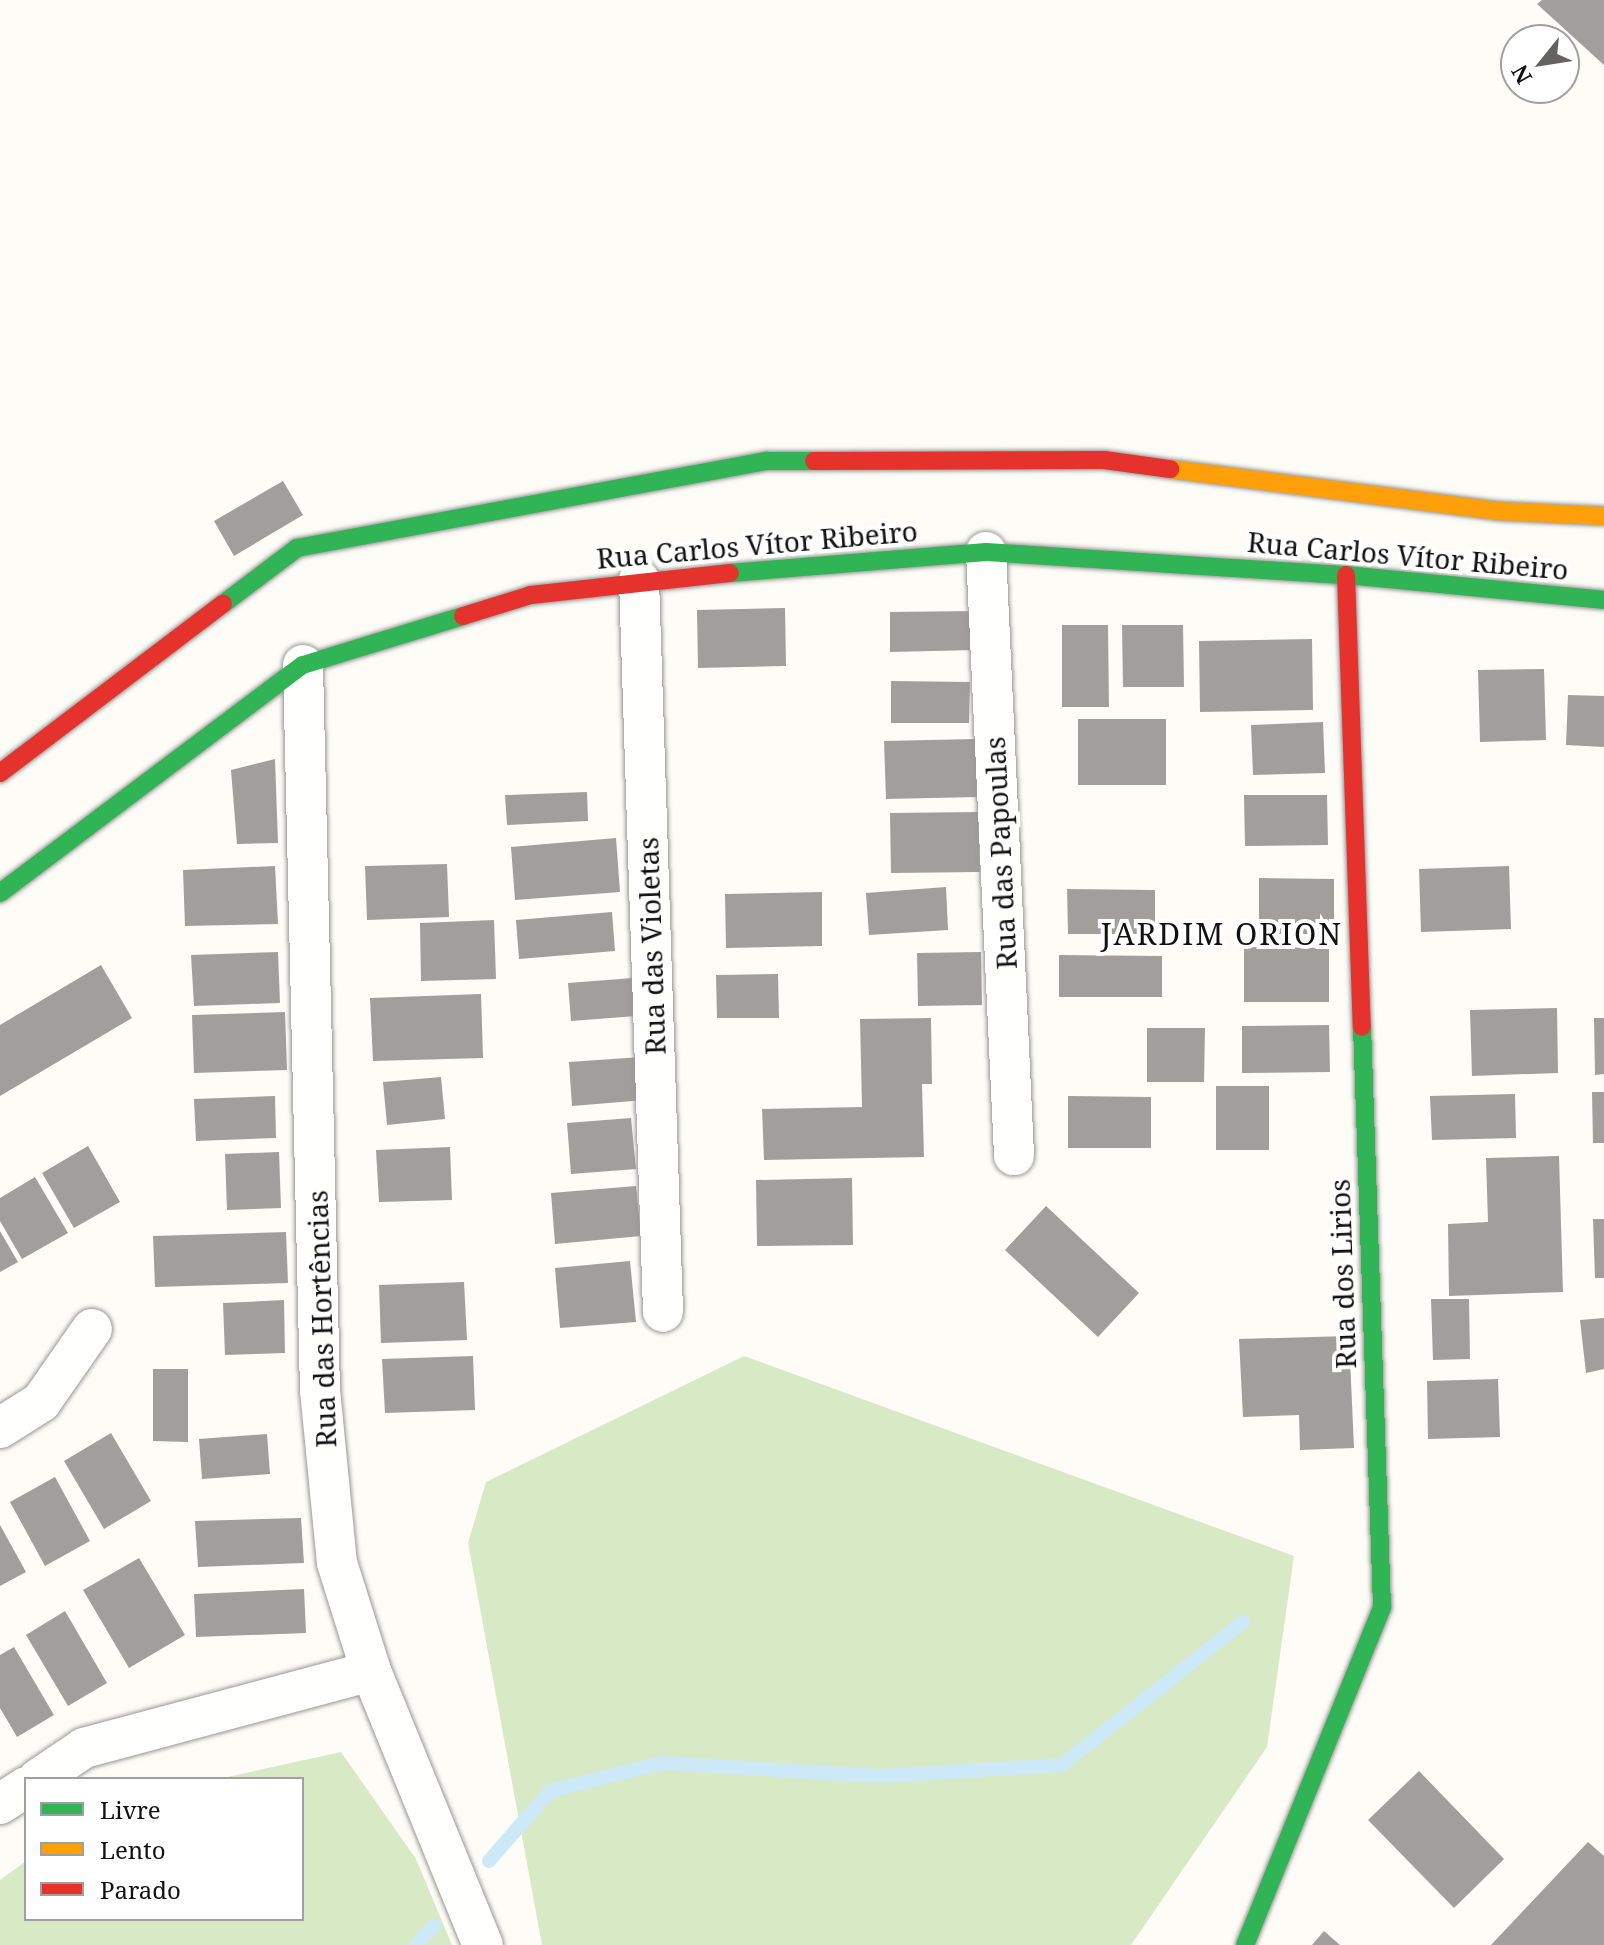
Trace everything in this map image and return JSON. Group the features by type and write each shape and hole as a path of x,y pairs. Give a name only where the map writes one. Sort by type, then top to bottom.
{"street":[{"name":"Rua Carlos Vítor Ribeiro","path":"0,773 297,548 768,461 1104,460 1497,511 1604,516"},
{"name":"Rua Carlos Vítor Ribeiro","path":"0,893 303,665 531,595 639,580 986,552 1346,575 1604,600"},
{"name":"Rua das Papoulas","path":"986,552 1014,1155"},
{"name":"Rua dos Lirios","path":"1245,1945 1382,1607 1346,575"},
{"name":"Rua das Violetas","path":"639,580 663,1312"},
{"name":"Rua das Hortências","path":"303,665 320,1390 337,1563 371,1671 483,1945"},
{"path":"0,1428 41,1402 92,1329"},
{"path":"41,1777 84,1748 371,1671"},
{"path":"0,1804 24,1788"}],"green space":[{"path":"744,1356 1294,1556 1267,1747 1131,1945 542,1945 468,1543 486,1482"},
{"path":"341,1752 416,1859 452,1945 0,1945 0,1880 24,1862 24,1921 304,1921 304,1777 227,1777"}],"building":[{"path":"1542,0 1604,0 1604,65 1580,43 1580,24 1559,24 1537,4"},
{"path":"283,481 303,515 234,556 214,521"},
{"path":"785,608 786,666 698,668 697,610"},
{"path":"976,611 976,650 890,652 890,612"},
{"path":"1062,625 1108,625 1109,707 1062,707"},
{"path":"1122,625 1183,625 1184,687 1123,687"},
{"path":"1312,639 1313,710 1200,712 1199,641"},
{"path":"1544,669 1546,740 1480,742 1478,670"},
{"path":"891,681 970,682 969,723 891,723"},
{"path":"1568,695 1604,696 1604,747 1566,745"},
{"path":"1078,719 1166,719 1166,785 1078,785"},
{"path":"1323,722 1325,773 1253,775 1251,725"},
{"path":"976,739 977,797 886,799 884,741"},
{"path":"275,759 278,843 237,844 231,770"},
{"path":"587,792 588,821 507,825 505,795"},
{"path":"1244,795 1327,795 1328,845 1245,846"},
{"path":"978,812 980,872 891,873 890,813"},
{"path":"616,838 620,892 515,900 511,847"},
{"path":"447,864 449,917 367,920 365,866"},
{"path":"275,866 278,924 185,926 183,870"},
{"path":"1509,866 1511,929 1421,932 1419,869"},
{"path":"1259,878 1334,879 1334,934 1259,934"},
{"path":"946,887 948,930 869,935 866,893"},
{"path":"1067,889 1155,890 1155,934 1068,934"},
{"path":"822,892 822,946 726,948 725,894"},
{"path":"612,912 615,951 519,959 516,920"},
{"path":"494,920 496,979 421,981 420,923"},
{"path":"1244,947 1329,948 1329,1002 1244,1002"},
{"path":"278,952 280,1003 194,1006 191,955"},
{"path":"981,952 982,1005 918,1006 917,953"},
{"path":"1059,955 1162,956 1162,997 1059,997"},
{"path":"101,965 132,1018 0,1096 0,1025"},
{"path":"778,974 779,1018 717,1018 716,975"},
{"path":"633,978 636,1016 571,1021 568,983"},
{"path":"481,994 483,1058 373,1061 370,998"},
{"path":"1557,1008 1558,1073 1472,1076 1470,1010"},
{"path":"285,1012 287,1070 194,1073 192,1015"},
{"path":"931,1018 932,1084 922,1084 924,1157 764,1160 762,1109 862,1107 860,1019"},
{"path":"1594,1018 1604,1018 1604,1074 1595,1075"},
{"path":"1329,1025 1330,1072 1242,1073 1242,1026"},
{"path":"1147,1028 1205,1028 1204,1082 1147,1082"},
{"path":"641,1057 645,1100 572,1106 569,1062"},
{"path":"441,1077 445,1119 387,1125 383,1082"},
{"path":"1216,1086 1269,1086 1269,1150 1216,1150"},
{"path":"1592,1092 1604,1092 1604,1143 1593,1143"},
{"path":"1515,1094 1516,1138 1432,1140 1430,1096"},
{"path":"275,1096 276,1138 196,1141 194,1099"},
{"path":"1068,1096 1151,1097 1151,1148 1068,1148"},
{"path":"631,1118 636,1169 571,1174 567,1123"},
{"path":"88,1146 120,1202 74,1228 42,1173"},
{"path":"450,1147 452,1200 379,1202 376,1150"},
{"path":"279,1152 281,1208 227,1210 225,1154"},
{"path":"1559,1156 1563,1292 1449,1296 1448,1224 1488,1222 1486,1158"},
{"path":"35,1177 68,1233 22,1259 0,1221 0,1198"},
{"path":"852,1178 853,1245 757,1246 756,1180"},
{"path":"636,1186 641,1236 555,1244 551,1193"},
{"path":"1046,1206 1139,1293 1098,1337 1005,1250"},
{"path":"1593,1219 1604,1219 1604,1278 1595,1278"},
{"path":"0,1231 18,1262 0,1272"},
{"path":"286,1232 288,1283 155,1287 153,1236"},
{"path":"630,1261 636,1322 560,1328 555,1268"},
{"path":"464,1282 467,1340 381,1343 379,1285"},
{"path":"1431,1299 1469,1299 1470,1359 1433,1360"},
{"path":"284,1300 285,1353 225,1355 223,1303"},
{"path":"1604,1318 1604,1369 1586,1373 1580,1320"},
{"path":"1349,1336 1354,1448 1300,1450 1299,1415 1243,1417 1239,1339"},
{"path":"473,1356 475,1410 385,1413 382,1359"},
{"path":"153,1369 188,1369 188,1442 153,1441"},
{"path":"1498,1379 1500,1437 1428,1439 1427,1381"},
{"path":"111,1433 151,1501 104,1529 64,1461"},
{"path":"267,1434 270,1474 202,1479 199,1439"},
{"path":"55,1477 90,1541 45,1566 10,1502"},
{"path":"301,1518 304,1563 198,1567 195,1521"},
{"path":"0,1525 26,1572 0,1586"},
{"path":"139,1558 185,1635 129,1668 83,1590"},
{"path":"304,1589 306,1633 196,1637 194,1594"},
{"path":"65,1611 107,1683 68,1706 26,1635"},
{"path":"14,1647 54,1715 17,1737 0,1708 0,1655"},
{"path":"1419,1771 1504,1859 1454,1908 1368,1820"},
{"path":"1588,1842 1604,1856 1604,1945 1491,1945"},
{"path":"1324,1931 1340,1945 1312,1945"}],"waterway":[{"path":"489,1861 550,1791 662,1763 881,1776 1062,1765 1243,1622"},
{"path":"416,1945 434,1926"}],"traffic: fast":[{"path":"223,604 297,548 768,461 814,461"},
{"path":"730,573 986,552 1346,575 1604,600"},
{"path":"0,893 303,665 463,616"},
{"path":"1245,1945 1382,1607 1362,1027"}],"traffic: slow":[{"path":"1170,469 1497,511 1604,516"}],"traffic: jam":[{"path":"814,461 1104,460 1170,469"},
{"path":"463,616 531,595 730,573"},
{"path":"1346,575 1362,1027"},
{"path":"0,773 223,604"}],"district":[{"name":"JARDIM ORION","path":"1222,934"}]}
